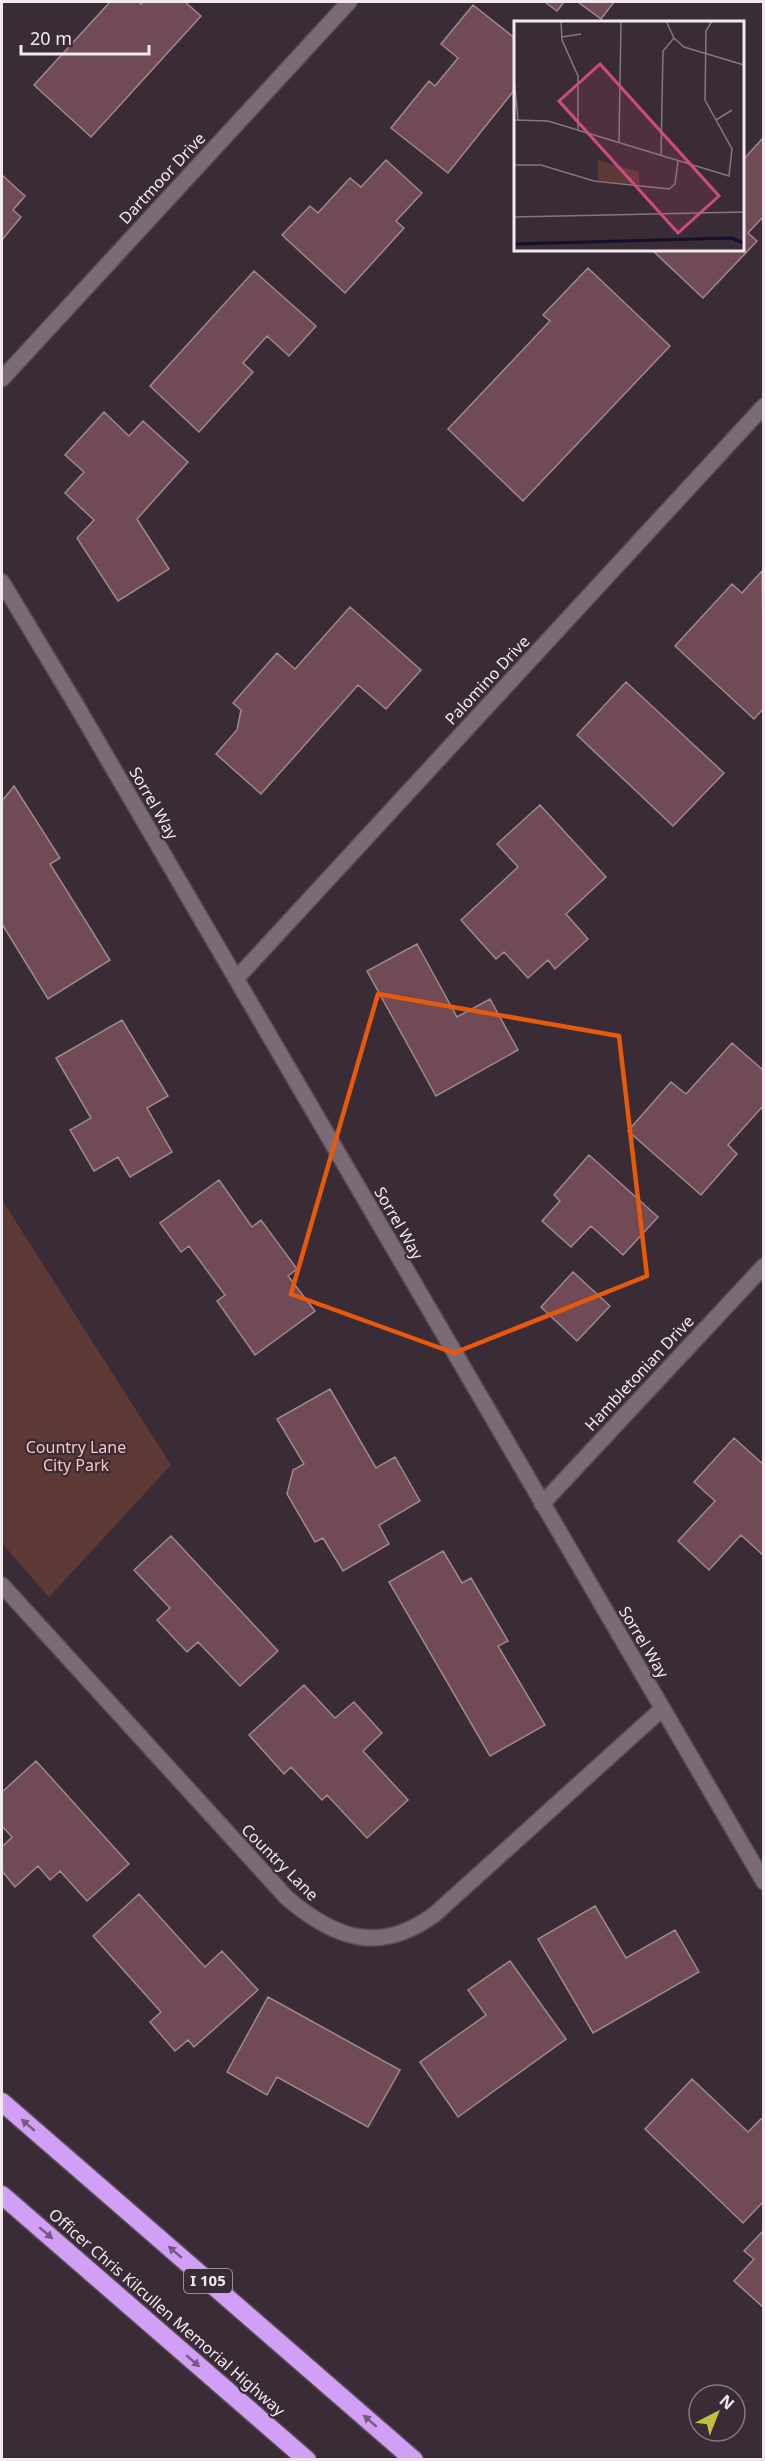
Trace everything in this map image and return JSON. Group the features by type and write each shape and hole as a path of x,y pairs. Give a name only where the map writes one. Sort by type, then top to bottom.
{"highway":[{"name":"I 105","path":"2,2102 414,2460"},
{"name":"Officer Chris Kilcullen Memorial Highway","path":"2,2195 307,2460"}],"street":[{"name":"Dartmoor Drive","path":"2,379 349,2"},
{"name":"Palomino Drive","path":"236,979 764,406"},
{"name":"Sorrel Way","path":"2,582 764,1882"},
{"name":"Hambletonian Drive","path":"542,1504 764,1266"},
{"name":"Country Lane","path":"2,1585 287,1898 310,1918 330,1929 354,1937 379,1939 418,1927 663,1709"}],"highlighted area":[{"path":"378,994 619,1036 647,1276 454,1353 291,1294"}],"green space":[{"name":"Country Lane City Park","path":"2,1200 171,1465 49,1597 2,1543"}],"building":[{"path":"110,2 139,2 141,4 144,2 185,2 201,16 91,137 34,85"},
{"path":"545,2 564,2 557,11"},
{"path":"578,2 614,2 601,19"},
{"path":"473,5 514,37 514,90 448,173 391,128 429,81 435,86 458,58 441,44"},
{"path":"763,138 764,216 748,233 757,241 703,298 652,250 744,250 744,159"},
{"path":"386,160 422,193 396,221 404,228 345,293 282,235 310,206 318,213 350,178 361,187"},
{"path":"2,175 25,196 13,210 21,217 2,240"},
{"path":"588,268 670,346 523,501 448,429 550,321 543,315"},
{"path":"254,271 316,326 289,356 267,336 243,363 253,372 199,432 150,386"},
{"path":"104,412 129,436 143,421 188,462 137,519 169,569 118,601 77,538 94,520 65,493 84,472 65,455"},
{"path":"762,571 764,708 754,719 675,646 732,584 742,593"},
{"path":"350,607 421,670 386,709 358,685 261,794 216,754 237,730 241,710 233,703 277,653 295,669"},
{"path":"626,682 724,773 673,826 577,735"},
{"path":"14,786 60,858 50,864 110,960 48,999 2,924 2,801"},
{"path":"540,805 606,877 566,914 588,939 555,969 548,960 528,978 504,952 496,959 461,920 518,867 497,844"},
{"path":"417,944 457,1017 490,999 518,1050 436,1096 367,971"},
{"path":"122,1020 168,1096 147,1108 172,1152 130,1177 118,1157 94,1171 70,1130 91,1118 56,1058"},
{"path":"732,1043 764,1071 764,1105 728,1145 737,1154 701,1195 628,1131 671,1082 686,1094"},
{"path":"589,1155 658,1217 623,1255 591,1226 571,1247 542,1221 560,1201 554,1195"},
{"path":"219,1180 252,1227 261,1220 297,1269 288,1276 315,1311 255,1355 217,1301 225,1295 189,1246 181,1252 160,1223"},
{"path":"573,1272 610,1306 577,1341 541,1307"},
{"path":"330,1389 376,1468 395,1457 420,1501 379,1525 389,1544 343,1571 323,1538 315,1542 287,1494 293,1470 304,1464 277,1419"},
{"path":"734,1438 764,1465 764,1556 741,1535 709,1570 678,1541 715,1501 694,1482"},
{"path":"171,1536 278,1651 240,1686 198,1642 187,1652 157,1620 170,1608 134,1570"},
{"path":"443,1551 462,1583 471,1578 508,1641 498,1646 545,1725 490,1756 389,1582"},
{"path":"304,1685 335,1718 354,1702 382,1733 363,1751 408,1800 367,1838 327,1795 322,1800 291,1767 284,1774 249,1735"},
{"path":"36,1761 129,1864 87,1901 60,1871 50,1880 38,1866 15,1887 2,1871 2,1847 12,1837 2,1826 2,1792"},
{"path":"139,1894 205,1967 222,1951 258,1990 194,2047 188,2040 175,2051 150,2022 161,2012 93,1936"},
{"path":"595,1906 626,1958 675,1930 699,1972 593,2033 538,1939"},
{"path":"510,1961 566,2039 458,2117 420,2062 486,2015 468,1990"},
{"path":"268,1997 400,2070 368,2127 277,2077 267,2095 227,2072"},
{"path":"692,2079 748,2132 761,2119 764,2121 764,2201 743,2223 645,2129"},
{"path":"764,2230 764,2308 734,2281 754,2259 744,2251"}]}
